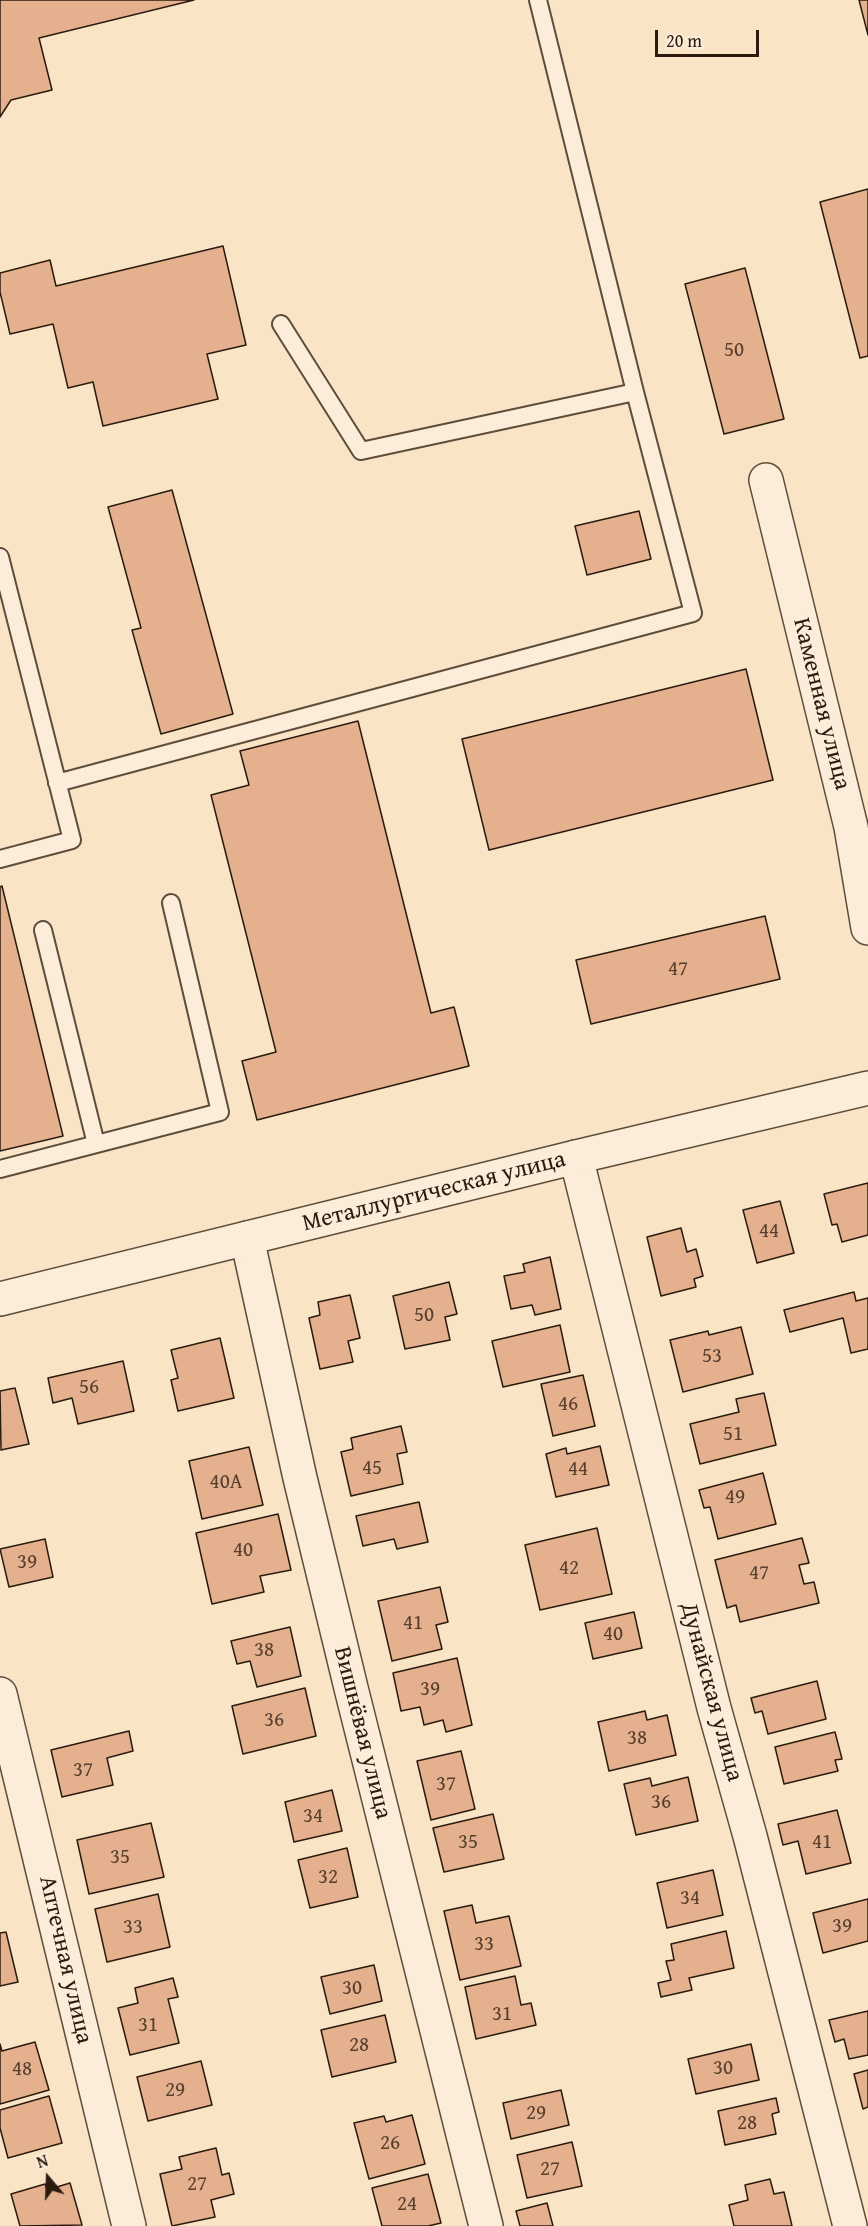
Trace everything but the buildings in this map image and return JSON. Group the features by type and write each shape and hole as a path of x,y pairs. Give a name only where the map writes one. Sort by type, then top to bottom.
{"street":[{"name":"Каменная улица","path":"766,480 851,827 868,928"},
{"name":"Металлургическая улица","path":"0,1299 576,1157 868,1088"},
{"name":"Дунайская улица","path":"576,1157 714,1708 756,1858 850,2226"},
{"name":"Вишнёвая улица","path":"247,1238 300,1478 338,1636 486,2226"},
{"name":"Аптечная улица","path":"0,1694 129,2226"}],"lane":[{"path":"57,783 693,613 635,392 538,0"},
{"path":"281,324 361,451 635,392"},
{"path":"0,556 72,840 0,859"},
{"path":"0,1169 220,1112 171,903"},
{"path":"43,930 96,1144"}]}
